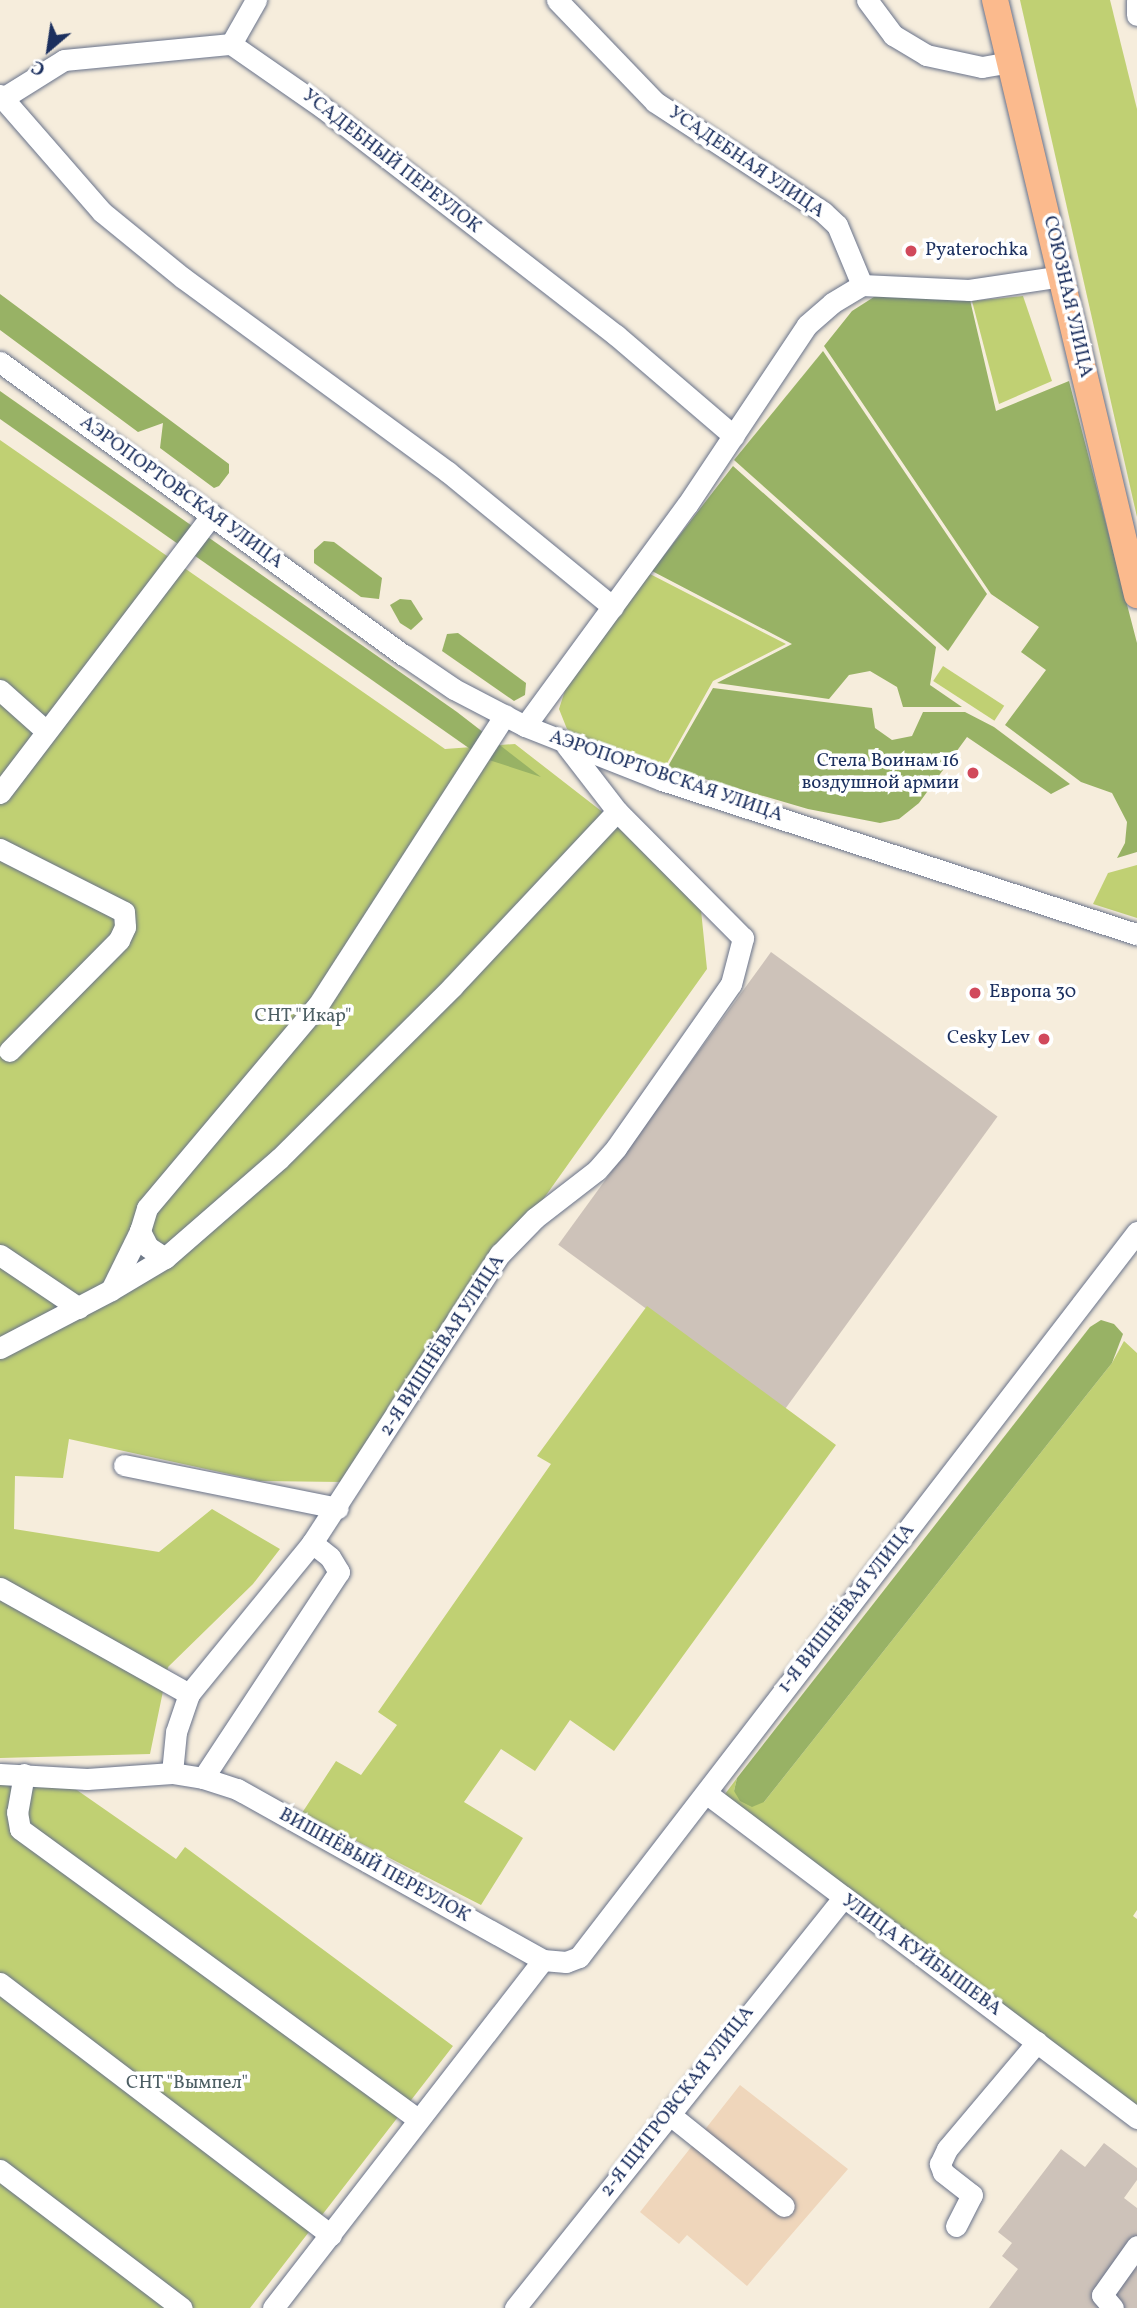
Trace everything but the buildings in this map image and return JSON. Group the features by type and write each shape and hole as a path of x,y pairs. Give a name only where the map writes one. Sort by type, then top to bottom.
{"main road":[{"name":"СОЮЗНАЯ УЛИЦА","path":"995,0 1137,595"}],"street":[{"path":"256,0 231,44 64,60 1,97 102,212 183,278 448,472 614,607"},
{"name":"УСАДЕБНАЯ УЛИЦА","path":"557,0 655,102 823,212 837,225 862,285"},
{"path":"867,0 893,35 926,55 982,67 1010,62"},
{"path":"1137,0 1137,15"},
{"name":"УСАДЕБНЫЙ ПЕРЕУЛОК","path":"231,44 323,108 616,335 734,436"},
{"path":"525,726 614,607 812,319 862,285 969,290 1063,276"},
{"name":"АЭРОПОРТОВСКАЯ УЛИЦА","path":"0,362 414,662 525,726 566,745 1137,934"},
{"path":"0,793 212,515"},
{"path":"0,690 46,731"},
{"path":"111,1290 140,1231 141,1219 160,1188 318,1005 505,715"},
{"name":"2-Я ВИШНЁВАЯ УЛИЦА","path":"189,1694 338,1508 500,1254 534,1218 597,1170 616,1148 731,984 743,938 617,811 566,745"},
{"path":"0,1348 79,1308 165,1258 280,1158 452,987 617,811"},
{"path":"0,849 124,912 125,927 119,940 9,1051"},
{"path":"140,1231 148,1247 165,1258"},
{"name":"1-Я ВИШНЁВАЯ УЛИЦА","path":"543,1960 566,1962 579,1957 1137,1232"},
{"path":"0,1255 79,1308"},
{"path":"124,1465 338,1508"},
{"path":"203,1778 339,1572 330,1557 312,1543"},
{"path":"0,1588 189,1694 176,1732 172,1773"},
{"name":"ВИШНЁВЫЙ ПЕРЕУЛОК","path":"0,1774 87,1779 172,1773 203,1778 237,1789 543,1960"},
{"path":"24,1774 17,1812 20,1829 418,2119"},
{"name":"УЛИЦА КУЙБЫШЕВА","path":"706,1793 1137,2118"},
{"name":"2-Я ЩИГРОВСКАЯ УЛИЦА","path":"515,2308 843,1898"},
{"path":"273,2308 543,1960"},
{"path":"0,1983 331,2235"},
{"path":"956,2225 972,2195 943,2172 940,2164 947,2149 1037,2042"},
{"path":"669,2114 784,2206"},
{"path":"0,2171 182,2308"},
{"path":"1113,2308 1102,2295 1137,2246"}],"shaded area":[{"path":"771,952 998,1117 785,1409 558,1245"},
{"path":"740,2085 848,2169 747,2286 687,2235 679,2244 640,2212"},
{"path":"1104,2143 1137,2168 1137,2180 1124,2198 1137,2208 1137,2308 989,2308 1018,2269 1002,2256 1012,2243 998,2232 1061,2149 1085,2167"}],"green space":[{"path":"1020,0 1110,0 1137,109 1137,517"},
{"path":"0,294 229,464 229,473 219,486 214,488 160,448 163,423 138,432 0,330"},
{"path":"877,295 970,300 996,411 1069,381 1137,643 1137,852 1117,858 1125,843 1127,822 1112,793 1081,782 1005,725 1046,670 1021,652 1039,627 991,594 824,346 852,311"},
{"path":"1023,296 1052,381 999,404 972,301"},
{"path":"823,351 987,594 948,651 734,460"},
{"path":"0,391 457,712 541,777 483,758 0,419"},
{"name":"СНТ \"Икар\"","path":"0,440 445,749 515,744 609,817 701,910 707,969 342,1482 260,1481 69,1439 63,1478 15,1476 14,1529 159,1552 212,1509 280,1549 253,1584 168,1667 150,1754 0,1758"},
{"path":"733,466 936,647 930,685 962,707 903,707 897,687 870,671 849,675 829,699 717,683 792,644 652,571"},
{"path":"324,541 334,542 382,578 379,599 361,597 314,563 314,550"},
{"path":"650,574 786,644 713,681 665,767 583,741 567,729 559,709 569,678"},
{"path":"400,599 411,600 423,619 411,630 400,623 390,605"},
{"path":"458,633 526,683 525,695 514,701 442,651 447,634"},
{"path":"943,666 1004,706 994,721 933,681"},
{"path":"713,688 872,708 875,728 892,740 912,736 923,712 965,712 994,727 1070,784 1051,794 967,737 919,803 899,819 880,823 808,809 667,768"},
{"path":"1137,865 1137,918 1093,904 1108,873"},
{"path":"647,1306 836,1445 614,1751 570,1720 535,1771 501,1749 464,1802 523,1838 481,1905 302,1813 336,1761 361,1775 397,1725 378,1712 551,1464 537,1456"},
{"path":"1101,1320 1114,1324 1123,1334 1112,1363 764,1802 752,1807 740,1801 734,1791 737,1778 1090,1327"},
{"path":"1124,1341 1137,1353 1137,1910 1133,1916 1137,1919 1137,2106 722,1798 737,1778 734,1791 764,1802 1112,1363"},
{"name":"СНТ \"Вымпел\"","path":"0,1781 74,1788 176,1859 185,1847 453,2046 250,2308 0,2308"}],"place":[{"name":"Pyaterochka","path":"911,251"},
{"name":"Стела Воинам 16 воздушной армии","path":"973,773"},
{"name":"Европа 30","path":"975,993"},
{"name":"Cesky Lev","path":"1044,1039"}]}
